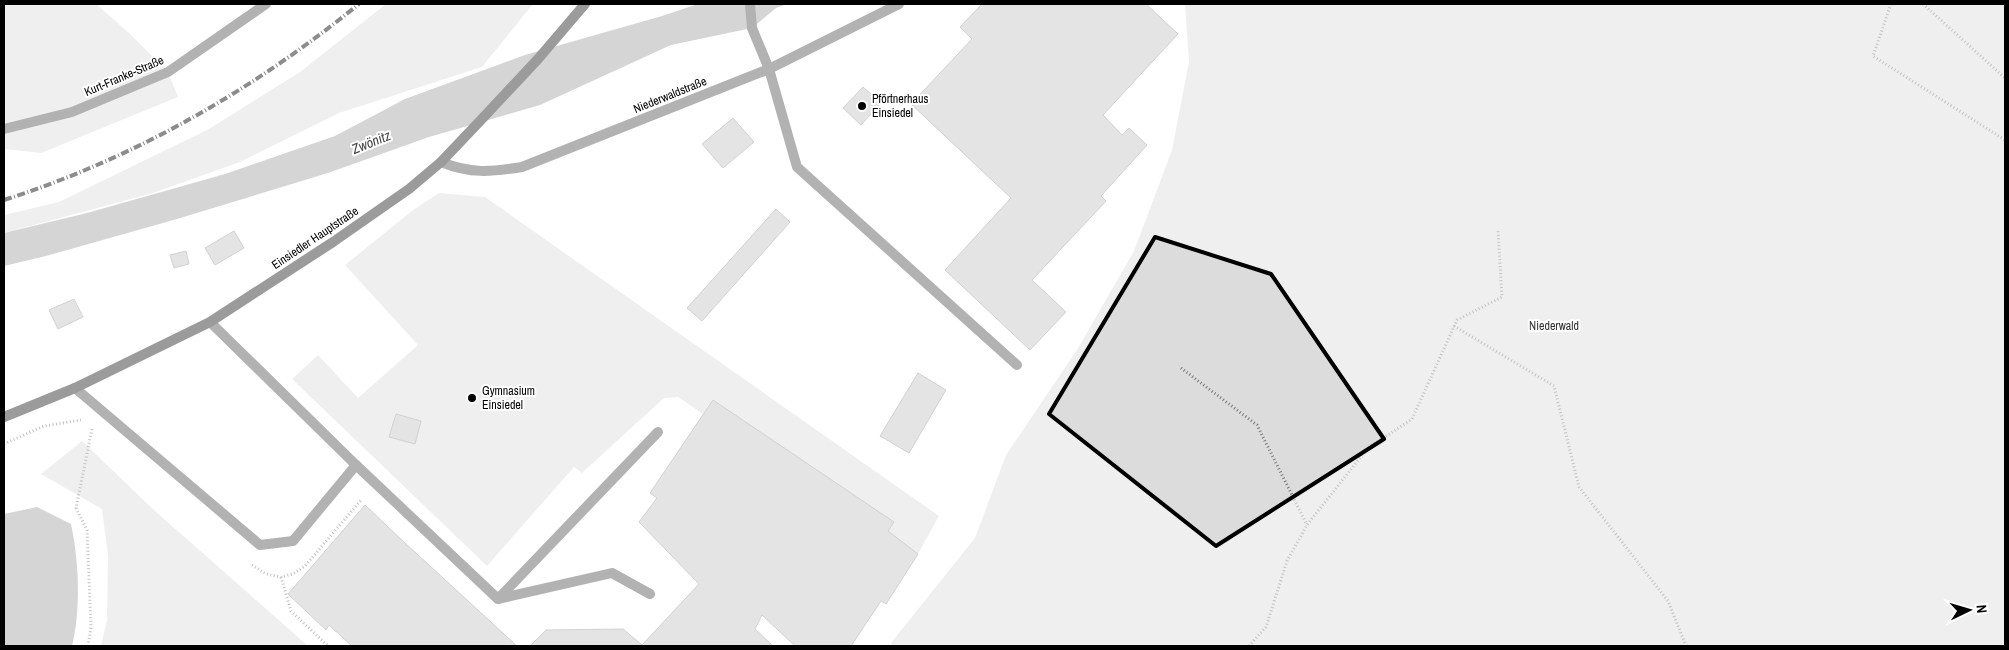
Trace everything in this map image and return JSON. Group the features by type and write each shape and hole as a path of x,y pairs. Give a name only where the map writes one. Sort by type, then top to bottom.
{"main road":[{"name":"Einsiedler Hauptstraße","path":"4,417 75,388 210,322 333,242 409,189 440,162 480,121 538,59 585,4"}],"street":[{"name":"Kurt-Franke-Straße","path":"4,129 72,112 168,72 266,4"},
{"path":"750,4 752,28 769,69 797,167 1017,365"},
{"name":"Niederwaldstraße","path":"440,162 460,170 493,172 522,167 769,69 899,4"},
{"path":"210,322 498,599"},
{"path":"75,388 260,545 293,540 356,464"},
{"path":"498,599 658,432"},
{"path":"498,599 612,573 650,594"}],"path":[{"path":"1891,4 1874,56 2005,140"},
{"path":"1923,4 2005,78"},
{"path":"1249,646 1266,627 1288,561 1307,525 1368,449 1412,419 1457,320 1502,296 1498,231"},
{"path":"1454,326 1554,386 1579,486 1668,601 1686,646"},
{"path":"1181,368 1256,425 1307,525"},
{"path":"88,646 91,627 87,530 76,508 95,405"},
{"path":"281,577 291,611 328,646"}],"highlighted area":[{"path":"1155,237 1271,274 1384,439 1216,546 1049,414"}],"green space":[{"path":"4,4 96,4 129,33 168,72 178,97 41,153 4,149"},
{"path":"386,4 533,4 482,67 339,113 240,162 153,193 4,233 4,215 59,202 209,129 300,72"},
{"name":"Niederwald","path":"1185,4 2005,4 2005,646 893,646 891,643 975,538 1006,455 1077,350 1134,251 1172,150 1189,62"},
{"path":"439,193 485,197 939,516 918,554 713,400 703,414 678,397 664,398 582,473 574,467 487,566 292,379 318,355 358,398 418,345 345,265 413,210"},
{"path":"82,441 155,511 308,646 101,646 107,620 108,556 102,509 41,474"}],"water":[{"name":"Zwönitz","path":"698,4 787,4 776,8 752,28 671,45 540,105 429,137 328,173 177,219 4,266 4,233 87,213 225,174 335,136 405,99 525,55"},
{"path":"37,507 71,524 76,553 78,585 77,617 72,646 4,646 4,514"}],"building":[{"path":"982,4 1146,4 1178,34 1103,115 1122,135 1129,128 1147,145 1101,196 1106,201 1032,280 1066,312 1030,350 945,270 1011,198 911,104 972,39 960,27"},
{"name":"Pförtnerhaus Einsiedel","path":"863,87 881,103 861,125 843,108"},
{"path":"733,118 754,142 723,168 702,144"},
{"path":"776,209 790,222 702,321 687,308"},
{"path":"234,231 244,248 215,265 205,248"},
{"path":"186,251 189,264 174,268 170,255"},
{"path":"74,299 83,317 58,329 49,310"},
{"path":"918,373 946,390 909,453 880,436"},
{"path":"713,400 894,522 888,531 918,554 886,604 881,601 851,646 795,646 762,615 755,629 773,646 530,646 546,630 623,629 642,645 699,584 639,522 657,498 650,493"},
{"path":"396,414 421,421 415,444 389,437"},
{"path":"365,505 517,646 352,646 329,625 326,630 288,594"}],"railway":[{"path":"4,200 100,164 191,119 277,65 359,4"}],"place":[{"name":"Pförtnerhaus Einsiedel","path":"862,106"},
{"name":"Gymnasium Einsiedel","path":"472,398"}]}
